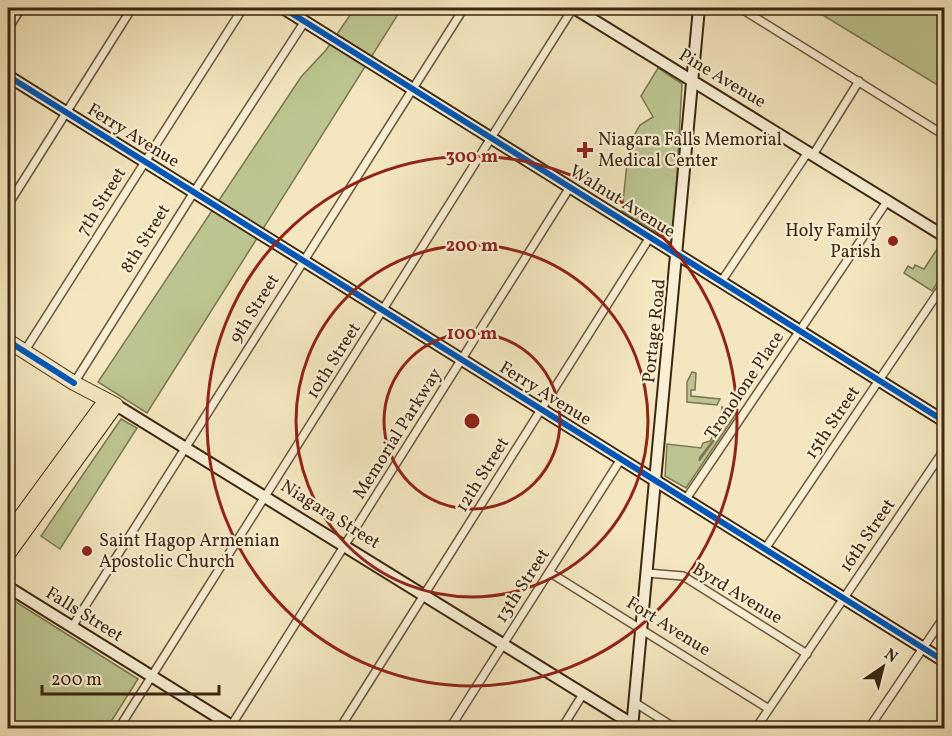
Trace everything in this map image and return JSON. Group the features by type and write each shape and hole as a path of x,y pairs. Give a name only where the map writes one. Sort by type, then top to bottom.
{"highway":[{"name":"Niagara Street","path":"8,342 111,403"},
{"path":"8,534 111,403"},
{"path":"8,554 111,403"}],"main road":[{"name":"Walnut Avenue","path":"283,8 945,421"},
{"name":"Ferry Avenue","path":"8,76 945,661"}],"street":[{"path":"8,29 21,8"},
{"path":"8,205 132,8"},
{"name":"7th Street","path":"24,352 243,8"},
{"name":"9th Street","path":"72,627 464,8"},
{"name":"Pine Avenue","path":"574,8 945,236"},
{"name":"10th Street","path":"122,727 151,676 574,8"},
{"name":"Portage Road","path":"632,726 699,8"},
{"path":"740,8 945,135"},
{"name":"8th Street","path":"74,383 304,21"},
{"path":"721,282 859,81"},
{"name":"Memorial Parkway","path":"233,727 570,187"},
{"name":"Tronolone Place","path":"686,499 888,200"},
{"name":"12th Street","path":"340,729 650,237"},
{"name":"15th Street","path":"765,549 945,284"},
{"name":"Niagara Street","path":"111,403 186,446 632,726"},
{"name":"16th Street","path":"756,729 945,450"},
{"name":"13th Street","path":"450,729 621,459"},
{"name":"Fort Avenue","path":"549,572 769,709"},
{"name":"Byrd Avenue","path":"647,573 683,576 807,654"},
{"name":"Falls Street","path":"8,587 233,727"},
{"path":"869,729 945,617"},
{"path":"561,729 583,694"},
{"path":"634,702 675,729"}],"green space":[{"path":"355,8 402,8 147,413 98,382 301,77 326,50"},
{"path":"811,8 944,8 944,89"},
{"path":"658,68 682,84 674,230 665,237 622,211 629,144 640,125 653,117 641,96"},
{"path":"941,243 944,246 944,272 932,291 904,273 908,266 913,269 915,265 924,269"},
{"path":"692,372 696,373 695,390 691,390 691,396 720,399 717,405 687,402 687,382"},
{"path":"722,407 736,414 686,488 665,476 667,444 701,448 703,443 710,441 718,427 717,435 699,461 719,434"},
{"path":"121,419 137,428 60,549 41,536"},
{"path":"8,597 138,679 107,728 8,728"}],"cycle path":[{"path":"283,8 944,421"},
{"path":"8,76 944,661"},
{"path":"8,341 74,383"}],"place":[{"name":"Niagara Falls Memorial Medical Center","path":"585,150"},
{"name":"Holy Family Parish","path":"893,241"},
{"name":"Saint Hagop Armenian Apostolic Church","path":"87,551"}]}
